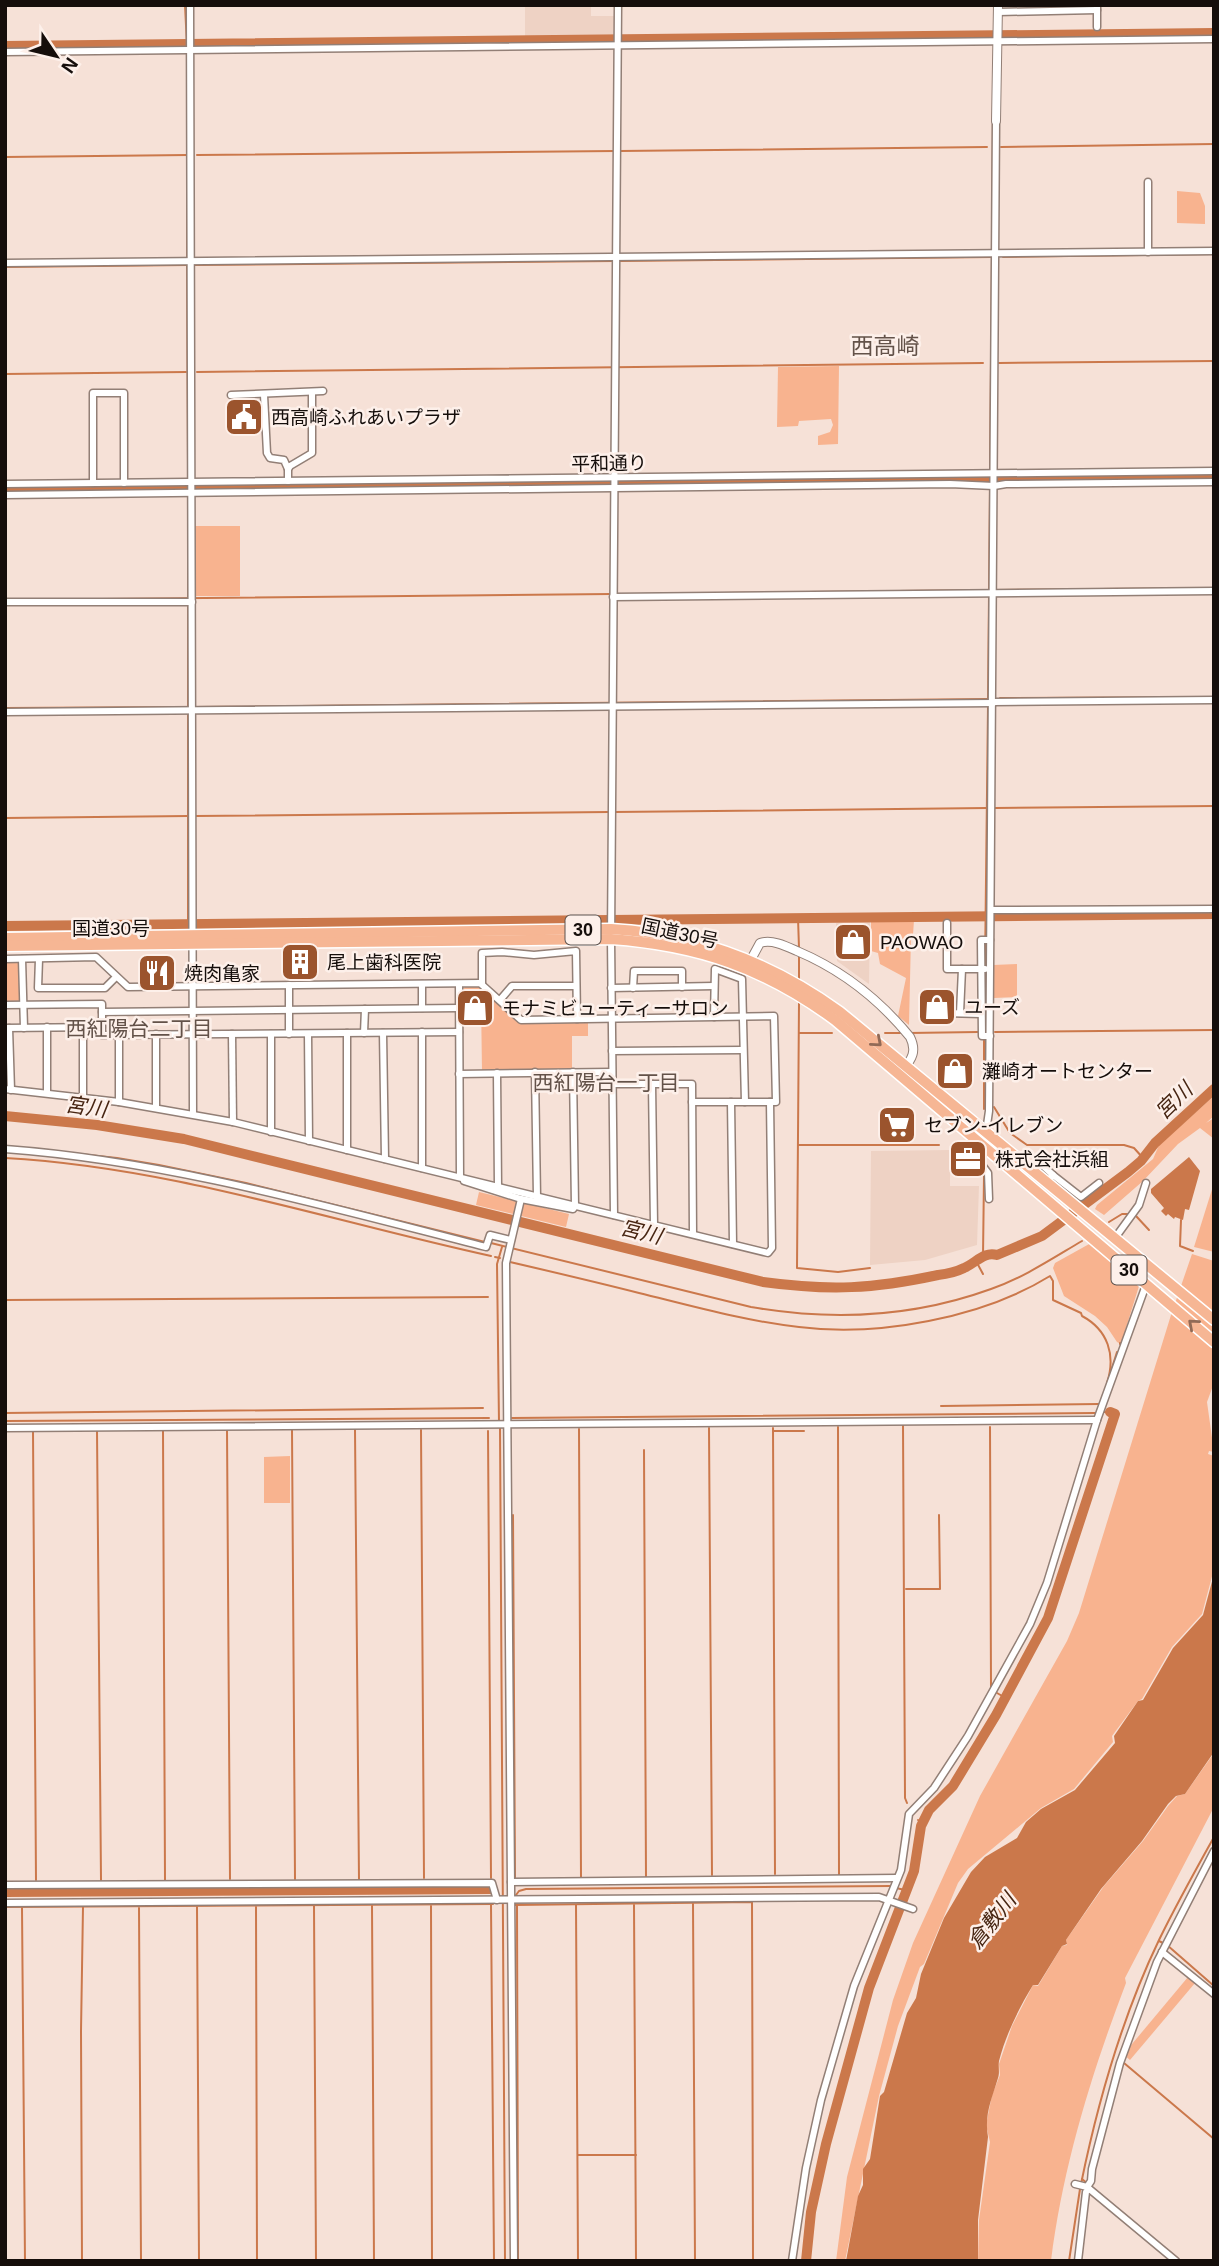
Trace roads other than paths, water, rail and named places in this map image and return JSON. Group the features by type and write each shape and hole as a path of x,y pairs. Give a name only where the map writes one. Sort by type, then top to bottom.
{"highway":[{"name":"国道30号","path":"5,938 192,932 611,926 675,946 749,964 814,1005 1050,1179 1073,1204 1214,1320"},
{"name":"国道30号","path":"5,946 192,932"},
{"name":"国道30号","path":"903,1070 1063,1215 1214,1342"},
{"path":"1038,1193 1050,1179"}],"street":[{"path":"190,5 189,711 194,1114"},
{"path":"614,1215 611,926 618,5"},
{"path":"989,1199 988,1172 979,1161 989,1111 984,1011 987,940 991,914 990,593 998,8 1097,8 1097,27"},
{"path":"5,52 617,42 1214,39"},
{"path":"1148,183 1148,252"},
{"path":"5,263 616,260 1214,251"},
{"path":"231,395 323,391"},
{"path":"93,483 93,393 124,393 124,483"},
{"path":"288,469 312,453 312,393"},
{"path":"264,395 267,453 270,458 284,460 288,469 288,481"},
{"name":"平和通り","path":"5,484 124,483 191,489 288,481 615,484 992,473 1214,471"},
{"path":"5,495 191,489 615,484 992,486 1214,482"},
{"path":"613,595 1214,591"},
{"path":"5,602 191,600"},
{"path":"5,712 1214,699"},
{"path":"991,914 1214,909"},
{"path":"947,923 947,969 985,969"},
{"path":"749,964 757,946 764,941 799,952 830,967 865,991 907,1033 915,1050 903,1070"},
{"path":"482,984 482,953 534,955 576,951 577,1019"},
{"path":"5,959 96,957 128,988 482,984 522,1020 774,1016 776,1102 692,1102"},
{"path":"22,959 24,1028"},
{"path":"39,959 38,988 105,988 116,977"},
{"path":"960,1013 962,969"},
{"path":"714,1017 715,970 742,979 745,1102"},
{"path":"634,988 634,971 682,971 682,987"},
{"path":"422,984 422,1008"},
{"path":"459,984 460,1177"},
{"path":"289,985 289,1034"},
{"path":"500,1000 512,986 576,986"},
{"path":"611,988 714,986"},
{"path":"5,1005 102,1004 102,1035 458,1032"},
{"path":"102,1012 459,1008"},
{"path":"365,1009 365,1033"},
{"path":"944,1013 984,1011"},
{"path":"47,1027 47,1093"},
{"path":"83,1027 83,1097"},
{"path":"102,1027 7,1028 8,1089 156,1107 233,1122 768,1253 771,1251 770,1102"},
{"path":"422,1032 422,1168"},
{"path":"347,1033 347,1150"},
{"path":"383,1033 385,1159"},
{"path":"156,1034 156,1107"},
{"path":"232,1034 233,1122"},
{"path":"271,1034 271,1132"},
{"path":"308,1034 309,1141"},
{"path":"119,1035 119,1102"},
{"path":"612,1051 743,1050"},
{"path":"535,1072 537,1197"},
{"path":"573,1072 575,1206"},
{"path":"459,1074 612,1072"},
{"path":"496,1073 498,1187"},
{"path":"612,1084 692,1084 693,1234"},
{"path":"652,1084 654,1225"},
{"path":"731,1102 733,1244"},
{"path":"5,1149 115,1162 188,1175 486,1247 490,1235 510,1244"},
{"path":"1041,1164 1050,1179 1081,1197 1099,1183"},
{"path":"460,1177 471,1184 521,1201 573,1209 575,1206"},
{"path":"1115,1238 1139,1205 1146,1183"},
{"path":"513,2261 503,1900 511,1882 502,1425 506,1263 521,1201"},
{"path":"792,2261 806,2168 821,2100 854,1986 901,1870 909,1814 934,1788 961,1747 1038,1606 1097,1420 1146,1285"},
{"path":"5,1428 1097,1420"},
{"path":"1078,2261 1084,2185 1120,2061 1157,1962 1214,1851"},
{"path":"511,1882 895,1884"},
{"path":"5,1885 492,1883 503,1900"},
{"path":"5,1903 879,1898 910,1909"},
{"path":"1164,1947 1214,1994"},
{"path":"1084,2185 1176,2261"}],"water":[{"path":"1189,1157 1200,1171 1189,1210 1185,1209 1183,1220 1174,1219 1161,1211 1164,1208 1151,1193 1151,1189"},
{"name":"倉敷川","path":"1214,1574 1214,1752 1185,1794 1176,1796 1168,1804 1142,1841 1101,1889 1038,1985 1033,1985 1013,2022 999,2061 999,2076 988,2114 988,2137 978,2220 978,2261 846,2261 858,2196 863,2185 863,2169 870,2159 880,2096 884,2092 907,2013 916,1998 921,1974 944,1918 971,1872 985,1857 1017,1838 1026,1822 1041,1809 1075,1790 1115,1743 1114,1736 1138,1701 1143,1700 1173,1648 1203,1615"}],"waterway":[{"path":"185,5 187,46"},
{"path":"994,5 994,18"},
{"path":"5,46 1214,33"},
{"path":"187,52 187,260"},
{"path":"992,249 993,122"},
{"path":"1001,147 1214,144"},
{"path":"620,151 987,147"},
{"path":"197,155 615,151"},
{"path":"5,157 188,155"},
{"path":"1003,257 1214,254"},
{"path":"990,470 992,255"},
{"path":"620,261 992,257"},
{"path":"193,265 614,261"},
{"path":"187,265 188,463"},
{"path":"5,267 187,265"},
{"path":"999,363 1214,361"},
{"path":"197,372 983,363"},
{"path":"5,374 186,372"},
{"path":"5,489 1214,477"},
{"path":"988,701 990,489"},
{"path":"188,496 188,599"},
{"path":"997,590 1214,588"},
{"path":"641,594 989,590"},
{"path":"102,599 611,594"},
{"path":"188,604 188,707"},
{"path":"1000,698 1214,697"},
{"path":"196,707 987,699"},
{"path":"985,967 988,706"},
{"path":"5,708 188,707"},
{"path":"188,713 188,924"},
{"path":"995,808 1214,806"},
{"path":"614,812 987,808"},
{"path":"195,816 609,812"},
{"path":"5,818 188,816"},
{"path":"5,926 1214,914"},
{"path":"798,918 799,948"},
{"path":"799,957 799,980"},
{"path":"985,972 985,1009"},
{"path":"799,1003 797,1268 838,1272 870,1268"},
{"path":"995,1032 1214,1030"},
{"path":"909,1033 978,1032"},
{"path":"799,1033 832,1033"},
{"path":"885,1033 900,1033"},
{"path":"984,1039 984,1109"},
{"name":"宮川","path":"5,1116 97,1125 184,1139 763,1282 809,1287 851,1287 951,1273 984,1256 997,1255 1042,1236 1141,1161 1155,1143 1214,1089"},
{"path":"994,1107 1010,1133 1027,1145 1124,1145 1134,1148 1143,1158"},
{"path":"798,1145 939,1145"},
{"path":"5,1146 159,1165 246,1183 485,1242"},
{"path":"5,1158 67,1163 189,1184 491,1256"},
{"path":"983,1256 984,1176"},
{"path":"1109,1222 1122,1214 1129,1214"},
{"path":"1136,1216 1149,1230"},
{"path":"1181,1220 1180,1246 1193,1251"},
{"path":"491,1243 751,1307 842,1315 902,1311 962,1298 1015,1279 1082,1241"},
{"path":"499,1423 497,1264 502,1247"},
{"path":"495,1257 500,1258"},
{"path":"976,1261 983,1274"},
{"path":"510,1262 739,1317 830,1329 862,1329 929,1321 993,1303 1050,1276 1053,1281 1053,1300 1081,1313 1104,1336 1111,1363 1107,1383"},
{"path":"5,1300 488,1297"},
{"path":"1111,1371 1117,1352"},
{"path":"941,1406 1099,1404"},
{"path":"5,1413 483,1408"},
{"path":"1104,1412 1110,1412"},
{"path":"806,2261 811,2212 826,2144 869,1988 914,1871 921,1826 929,1810 953,1786 996,1715 1048,1618 1115,1414 1110,1412"},
{"path":"512,1418 1095,1413"},
{"path":"5,1421 489,1418"},
{"path":"903,1425 907,1803"},
{"path":"838,1427 839,1875"},
{"path":"990,1427 991,1687"},
{"path":"500,1428 505,2261"},
{"path":"709,1428 712,1875"},
{"path":"773,1428 775,1874"},
{"path":"579,1429 581,1877"},
{"path":"227,1430 230,1879"},
{"path":"292,1430 295,1879"},
{"path":"355,1430 359,1880"},
{"path":"421,1430 424,1878"},
{"path":"33,1431 36,1880"},
{"path":"97,1431 101,1880"},
{"path":"163,1431 165,1880"},
{"path":"488,1431 491,1878"},
{"path":"773,1431 804,1431"},
{"path":"644,1450 646,1877"},
{"path":"513,1515 515,1879"},
{"path":"906,1589 940,1589 939,1515"},
{"path":"997,1693 1004,1697"},
{"path":"918,1820 923,1823"},
{"path":"1081,2184 1103,2091 1134,1999 1165,1927 1214,1837"},
{"path":"516,1895 526,1889 891,1886"},
{"path":"896,1888 905,1890"},
{"path":"5,1892 491,1889"},
{"path":"515,1905 752,1902 753,2261"},
{"path":"5,1907 493,1904"},
{"path":"693,1904 695,2261"},
{"path":"491,1905 494,2261"},
{"path":"576,1905 578,2261"},
{"path":"634,1905 636,2261"},
{"path":"314,1906 316,2261"},
{"path":"372,1906 374,2261"},
{"path":"431,1906 432,2261"},
{"path":"517,1906 518,2261"},
{"path":"82,2261 83,1907"},
{"path":"197,1907 199,2261"},
{"path":"256,1907 257,2261"},
{"path":"22,1908 25,2261"},
{"path":"139,1908 141,2261"},
{"path":"1159,1941 1214,1986"},
{"path":"1124,2063 1214,2139"},
{"path":"578,2155 636,2155"},
{"path":"1082,2179 1174,2256"},
{"path":"1069,2261 1080,2189"}],"place":[{"name":"西高崎ふれあいプラザ","path":"244,417"},
{"name":"PAOWAO","path":"853,942"},
{"name":"尾上歯科医院","path":"300,962"},
{"name":"焼肉亀家","path":"157,973"},
{"name":"ユーズ","path":"937,1007"},
{"name":"モナミビューティーサロン","path":"475,1008"},
{"name":"灘崎オートセンター","path":"955,1071"},
{"name":"セブン-イレブン","path":"897,1125"},
{"name":"株式会社浜組","path":"968,1159"}],"district":[{"name":"西高崎","path":"885,346"},
{"name":"西紅陽台二丁目","path":"139,1029"},
{"name":"西紅陽台一丁目","path":"606,1083"}]}
